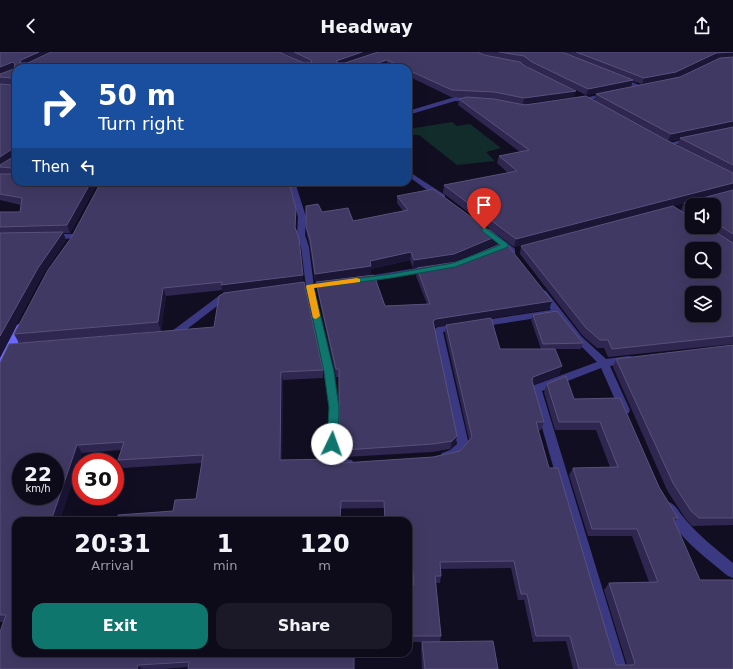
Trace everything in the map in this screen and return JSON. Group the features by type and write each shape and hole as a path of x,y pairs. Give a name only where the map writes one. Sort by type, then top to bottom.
{"street":[{"path":"617,77 642,88"},
{"path":"627,91 649,86"},
{"path":"574,93 592,103"},
{"path":"570,101 612,94"},
{"path":"412,112 455,99 477,101"},
{"path":"673,149 664,144 697,138"},
{"path":"412,176 446,200"},
{"path":"293,186 302,217 301,235 305,246 310,287 328,365 333,401 332,457 343,464 358,463"},
{"path":"482,227 510,250"},
{"path":"42,237 76,232 69,245"},
{"path":"354,281 441,267"},
{"path":"540,288 578,339 604,363 628,418"},
{"path":"159,335 175,334 223,297 238,295"},
{"path":"439,457 454,454 463,445 438,330 558,312"},
{"path":"1,365 14,348 28,314"},
{"path":"619,669 536,389 604,363 634,360"},
{"path":"664,500 679,523 698,543 733,571"}],"green space":[{"path":"452,122 457,126 470,124 501,148 486,152 495,161 457,165 419,135 412,135 412,128"}],"building":[{"path":"0,52 39,52 21,60 20,63 28,63 51,52 279,52 304,63 312,63 311,60 294,52 362,52 336,61 338,63 345,63 378,52 478,52 484,55 520,62 527,67 576,91 524,98 494,92 452,90 412,72 412,64 396,64 387,60 374,64 15,64 13,62 0,67"},
{"path":"499,52 562,52 633,80 588,89 532,62 524,56"},
{"path":"576,52 733,52 716,53 676,72 644,78"},
{"path":"733,57 733,121 671,134 596,94 680,77 720,58"},
{"path":"12,70 12,78 0,77 0,74"},
{"path":"0,84 12,85 12,149 0,157"},
{"path":"586,96 666,140 733,173 733,183 516,239 444,185 517,171 499,156 529,150 459,99 467,97 494,99 525,105"},
{"path":"733,127 733,165 680,138"},
{"path":"12,158 12,168 0,167 0,165"},
{"path":"0,174 12,174 12,186 89,186 67,225 0,227 0,212 20,212 22,198 0,194"},
{"path":"99,186 290,186 296,209 295,227 299,239 303,275 221,285 222,282 163,288 158,322 14,334 48,270 71,238"},
{"path":"433,189 497,236 454,254 414,260 411,252 370,261 371,266 315,274 310,239 306,227 306,206 318,204 322,212 348,208 353,221 408,210 397,196"},
{"path":"733,190 733,234 721,226 721,198 703,198"},
{"path":"673,206 685,214 685,234 718,234 733,243 733,336 612,349 608,340 600,340 586,328 521,246"},
{"path":"63,232 38,268 0,336 0,233"},
{"path":"505,242 552,301 436,319 433,321 457,436 452,441 433,444 345,450 339,447 339,369 336,369 316,282 374,275 385,306 430,304 417,268 457,262"},
{"path":"304,282 323,370 281,372 280,460 336,459 343,463 433,457 460,451 472,437 446,325 491,318 500,349 555,349 562,366 533,377 532,381 544,422 536,422 549,468 558,468 616,665 633,665 635,663 609,583 658,582 637,529 592,529 573,468 618,467 600,422 559,422 547,384 566,376 574,399 620,398 659,487 678,518 673,518 700,580 733,580 733,669 579,669 570,636 536,636 527,594 521,594 514,561 440,562 441,576 435,576 441,636 412,636 412,585 414,585 412,563 412,517 385,517 384,501 341,501 340,517 117,517 118,515 173,511 175,500 196,499 203,455 124,460 124,453 120,453 124,442 77,445 74,453 72,453 72,460 64,483 64,453 12,453 12,505 56,505 52,517 12,517 12,657 354,657 354,669 188,669 189,662 138,665 137,669 0,669 0,632 6,615 0,615 0,363 9,344 214,327 219,296 224,293"},
{"path":"557,311 583,343 543,344 533,315"},
{"path":"733,345 733,518 699,518 691,511 673,483 616,359"},
{"path":"493,641 498,669 425,669 422,642"}],"slow traffic":[{"path":"316,316 310,286 357,280"}],"route":[{"path":"332,444 334,408 329,372 310,286 391,276 455,265 505,245 484,229"}]}
